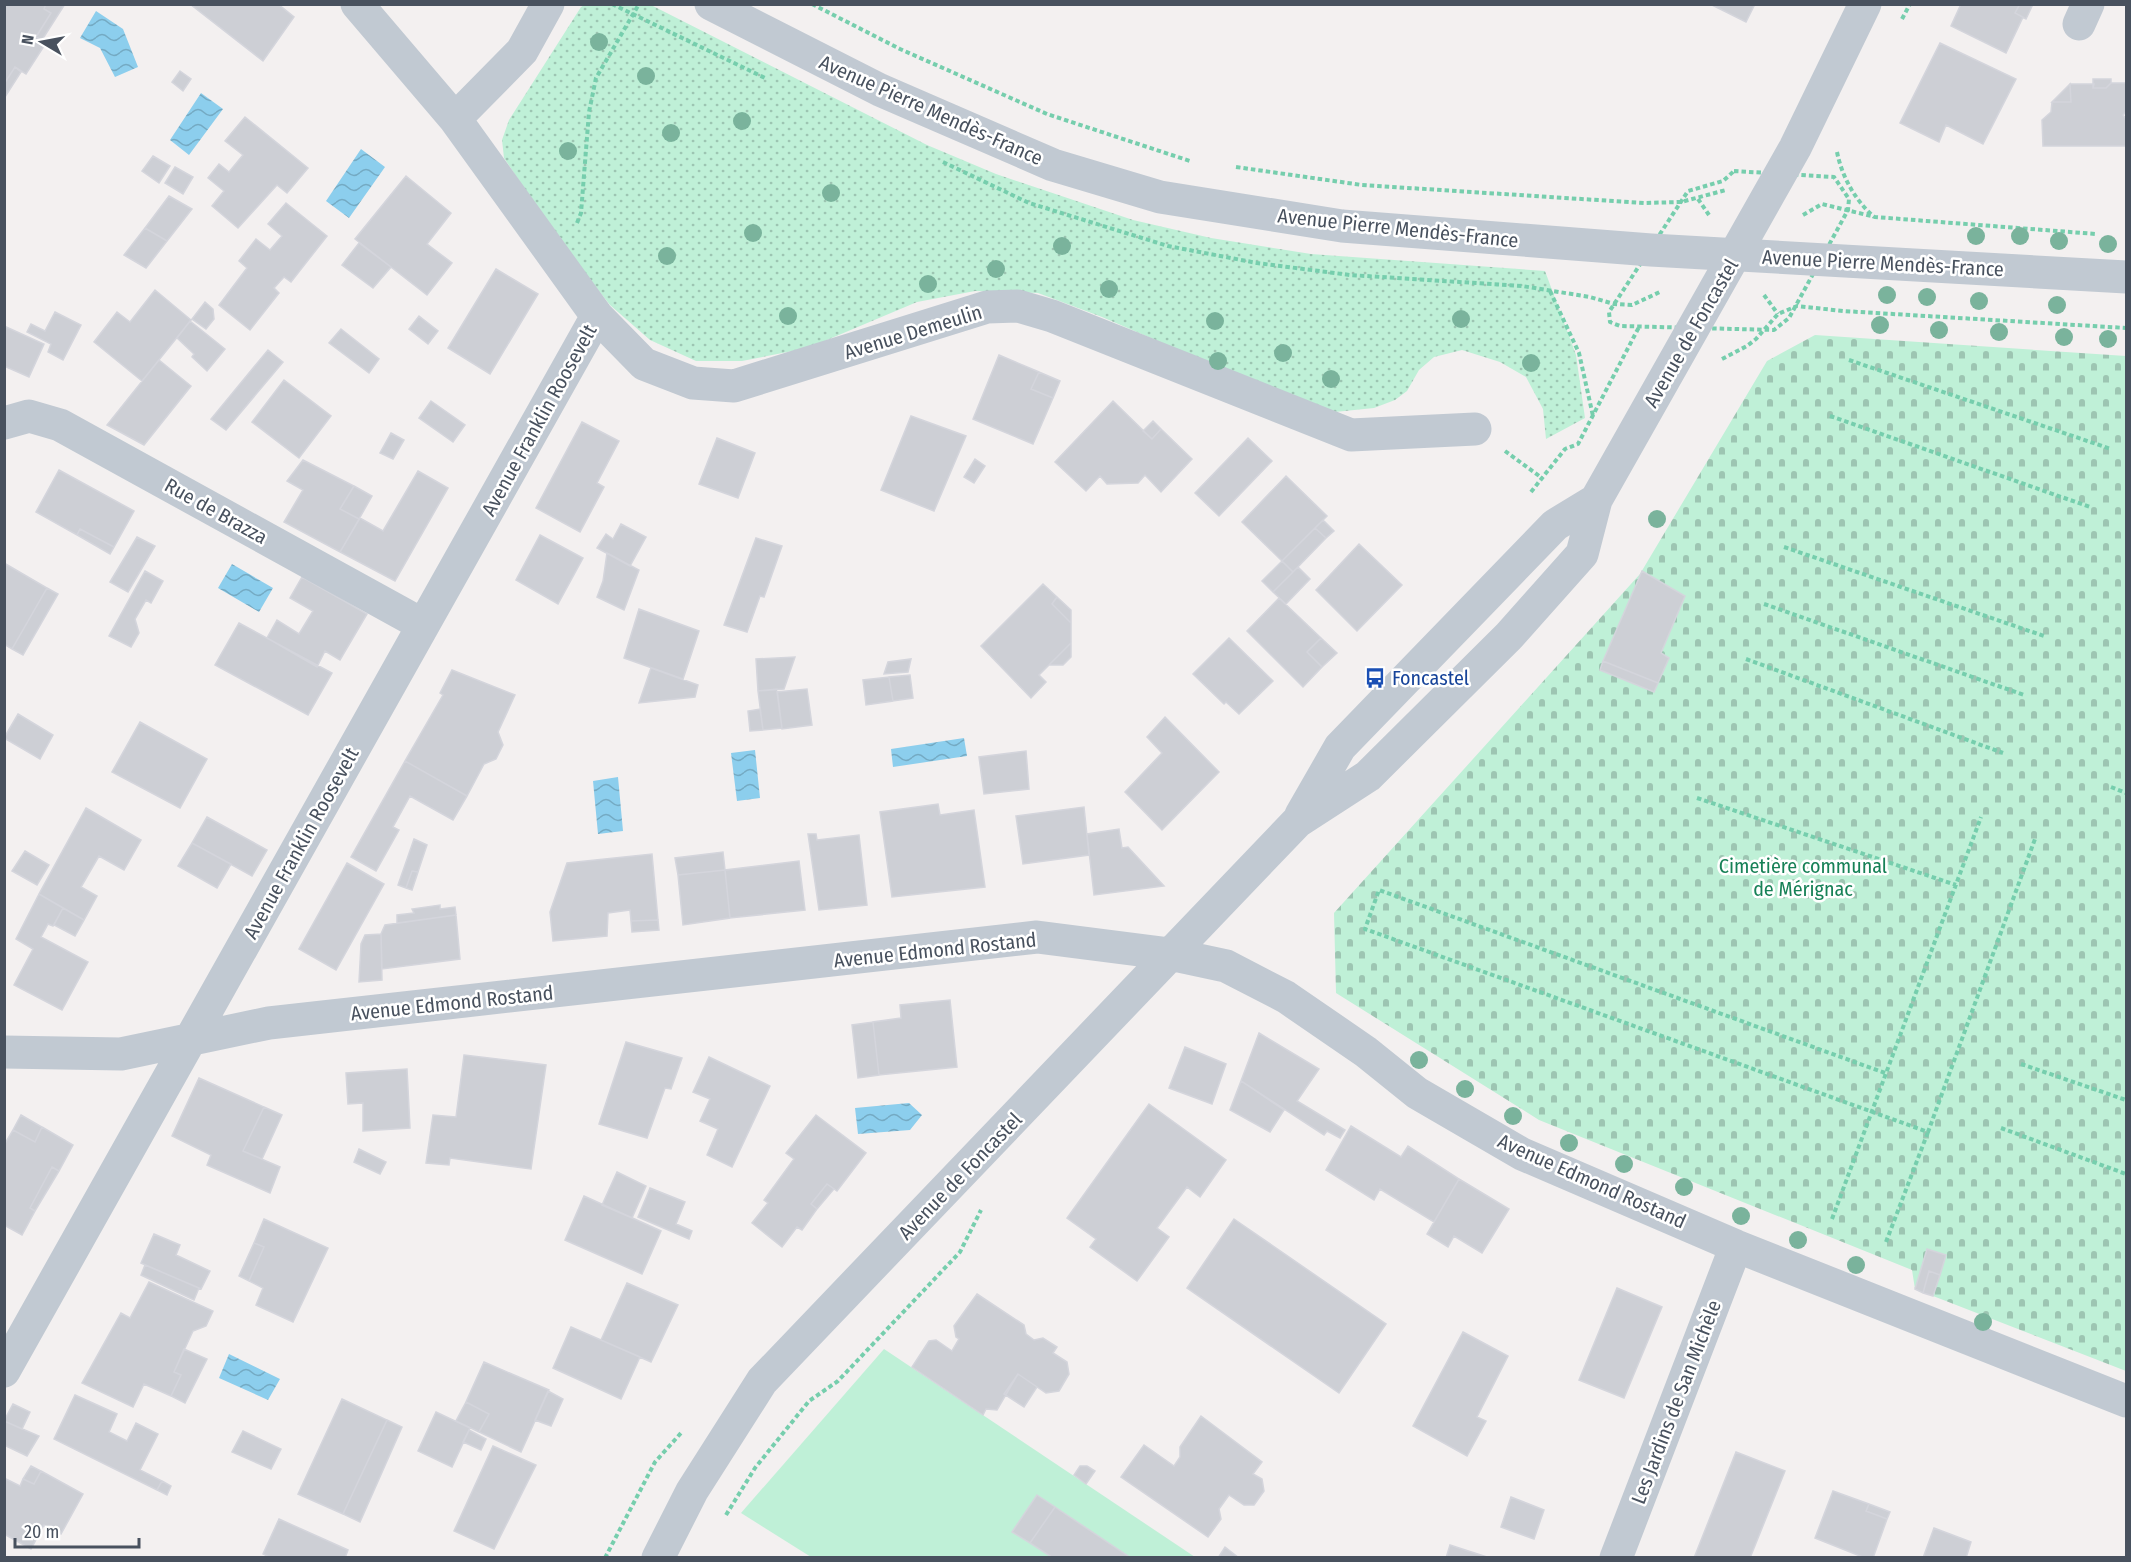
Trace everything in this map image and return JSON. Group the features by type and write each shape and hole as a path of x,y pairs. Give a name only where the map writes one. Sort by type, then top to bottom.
{"street":[{"name":"Avenue Demeulin","path":"357,4 455,119 597,316 644,364 693,383 734,386 987,307 1018,306 1052,316 1351,435 1475,429"},
{"path":"455,119 522,51 548,4"},
{"name":"Avenue Pierre Mendès-France","path":"711,4 880,90 934,114 1053,165 1160,197 1342,226 1735,255 2127,277"},
{"name":"Avenue de Foncastel","path":"658,1557 692,1491 762,1381 1116,1014 1170,954 1297,822 1340,747 1555,525 1602,491 1795,148 1865,4"},
{"name":"Avenue Franklin Roosevelt","path":"4,1371 597,316"},
{"name":"Rue de Brazza","path":"4,423 29,416 60,424 423,626"},
{"name":"Avenue Edmond Rostand","path":"4,1052 121,1054 269,1023 1036,937 1170,954 1226,966 1286,998 1366,1052 1417,1093 1522,1154 1736,1246 2127,1401"},
{"name":"Les Jardins de San Michèle","path":"1616,1557 1736,1246"}],"path":[{"path":"556,260 570,247 581,213 589,112 596,78 639,4"},
{"path":"812,4 900,49 1047,114 1192,161"},
{"path":"1837,151 1840,170 1861,206 1875,218"},
{"path":"1226,166 1362,185 1644,203 1698,199"},
{"path":"1549,291 1579,353 1594,418 1602,491"},
{"path":"1778,314 1797,306 1844,311 2127,328"},
{"path":"1565,449 1578,444 1594,418 1638,327"},
{"path":"1849,360 2111,449"},
{"path":"1830,416 2090,507"},
{"path":"1475,429 1542,479"},
{"path":"1784,547 2044,636"},
{"path":"1764,604 2024,695"},
{"path":"1746,659 2003,753"},
{"path":"2111,787 2127,793"},
{"path":"1697,798 1956,885"},
{"path":"1832,1219 1981,817"},
{"path":"1886,1242 2035,839"},
{"path":"1885,1073 1379,891 1365,929 1928,1132"},
{"path":"2021,1064 2127,1100"},
{"path":"2001,1128 2127,1174"},
{"path":"720,1525 755,1468 809,1401 838,1381 960,1252 986,1201"}],"green space":[{"path":"586,4 651,5 927,145 996,174 1133,220 1211,238 1311,254 1545,271 1576,355 1585,418 1546,439 1543,409 1526,377 1500,362 1462,350 1434,357 1419,370 1407,391 1395,400 1374,408 1325,413 1102,317 1038,293 975,291 917,302 808,348 742,361 696,361 650,340 610,305 556,236 504,158 502,140 509,120 581,7"},
{"name":"Cimetière communal de Mérignac","path":"1815,335 2126,356 2126,1371 1915,1289 1912,1270 1539,1120 1336,993 1334,913 1640,574 1767,361"},
{"path":"884,1349 1195,1557 811,1557 741,1513"}],"water":[{"path":"96,11 123,29 138,67 115,77 100,48 80,38"},
{"path":"201,93 223,109 189,155 170,140"},
{"path":"361,149 385,167 349,218 326,201"},
{"path":"232,564 273,588 259,612 218,588"},
{"path":"964,738 967,756 893,767 891,749"},
{"path":"755,750 760,798 737,801 731,753"},
{"path":"618,777 623,831 598,834 593,781"},
{"path":"909,1103 922,1115 910,1130 858,1134 855,1108"},
{"path":"229,1354 280,1379 268,1400 219,1378"}],"building":[{"path":"4,4 46,4 44,9 51,13 36,37 46,43 26,74 15,67 4,84"},
{"path":"46,4 65,4 42,40 36,37 51,13 44,9"},
{"path":"190,4 278,4 294,17 263,61"},
{"path":"1710,4 1755,4 1746,22"},
{"path":"1961,4 2020,4 2015,13 2023,17 2006,53 1951,26"},
{"path":"2020,4 2033,4 2026,19 2015,13"},
{"path":"1940,43 2016,79 1983,144 1946,125 1939,142 1900,123"},
{"path":"15,67 21,72 5,97 4,84"},
{"path":"180,71 191,79 183,91 172,82"},
{"path":"2093,79 2111,79 2111,83 2106,88 2093,88"},
{"path":"2111,83 2126,83 2126,112 2123,115 2126,119 2126,146 2043,146 2042,120 2051,112 2052,102 2071,102 2070,84 2094,84 2093,88 2106,88"},
{"path":"2070,84 2071,102 2052,102"},
{"path":"245,117 308,168 287,193 277,185 238,228 212,206 224,191 208,178 219,164 229,172 243,155 225,141"},
{"path":"153,156 170,166 159,183 142,171"},
{"path":"175,167 193,177 183,194 165,183"},
{"path":"406,176 451,213 427,244 452,263 427,295 355,239"},
{"path":"169,196 192,209 167,241 145,228"},
{"path":"286,203 327,236 291,282 284,277 274,288 279,293 250,330 219,305 247,268 239,261 256,239 270,250 282,236 268,224"},
{"path":"145,228 167,241 146,268 124,255"},
{"path":"359,243 391,267 373,288 342,265"},
{"path":"496,269 538,294 490,374 448,348"},
{"path":"155,290 191,320 142,381 94,342 117,312 130,322"},
{"path":"205,302 213,309 214,319 206,329 192,319"},
{"path":"55,312 81,325 63,360 48,352 51,344 27,332 31,324 45,331"},
{"path":"419,316 438,331 428,344 409,329"},
{"path":"190,321 225,349 207,371 192,357 194,354 177,338"},
{"path":"4,326 44,344 29,377 4,366"},
{"path":"341,329 379,359 369,373 329,343"},
{"path":"268,350 283,362 226,430 211,419"},
{"path":"999,355 1039,372 1031,389 1053,398 1033,444 973,419"},
{"path":"159,360 191,386 144,445 107,425"},
{"path":"1039,372 1060,381 1053,398 1031,389"},
{"path":"284,380 331,416 299,458 252,422"},
{"path":"431,401 465,425 453,442 419,418"},
{"path":"1113,401 1152,439 1161,429 1192,459 1161,492 1145,475 1138,483 1107,484 1100,476 1086,491 1055,462"},
{"path":"911,416 966,436 934,511 881,490"},
{"path":"1153,421 1161,429 1152,439 1143,431"},
{"path":"582,422 619,441 597,483 604,487 580,532 536,508"},
{"path":"391,433 404,440 393,459 380,453"},
{"path":"717,438 755,453 738,498 699,484"},
{"path":"1248,438 1272,461 1219,516 1195,493"},
{"path":"975,459 985,466 974,483 964,477"},
{"path":"303,460 354,486 340,509 359,519 340,552 284,522 303,490 287,481"},
{"path":"59,470 134,511 114,547 80,529 77,535 36,512"},
{"path":"418,471 448,488 395,581 340,552 360,518 383,531"},
{"path":"1286,476 1327,516 1282,561 1242,522"},
{"path":"354,486 372,496 359,519 340,509"},
{"path":"1323,520 1334,531 1326,538 1315,528"},
{"path":"621,524 646,537 630,566 597,548 606,534 613,539"},
{"path":"1315,528 1326,538 1293,572 1282,561"},
{"path":"80,529 114,547 110,554 77,535"},
{"path":"540,535 583,558 558,604 516,580"},
{"path":"137,537 155,546 128,592 110,582"},
{"path":"756,538 782,546 764,597 760,596 747,632 724,625"},
{"path":"1359,544 1402,585 1357,631 1316,590"},
{"path":"607,553 639,570 624,610 597,597 603,581"},
{"path":"1282,561 1293,572 1273,592 1262,581"},
{"path":"4,563 47,588 12,649 4,644"},
{"path":"1298,567 1310,579 1286,604 1273,592"},
{"path":"145,571 163,581 151,603 146,600 135,619 139,633 131,647 109,636"},
{"path":"1642,571 1685,596 1661,653 1669,658 1658,683 1603,661"},
{"path":"302,577 367,614 340,660 325,651 317,667 267,638 277,620 299,634 313,611 290,598"},
{"path":"1043,584 1057,597 1052,604 1071,623 1071,643 1039,675 1046,682 1031,698 981,646"},
{"path":"47,588 58,594 23,655 12,649"},
{"path":"1057,597 1071,610 1071,623 1052,604"},
{"path":"1279,598 1321,638 1307,652 1322,667 1303,687 1247,631"},
{"path":"639,609 699,631 683,679 624,658"},
{"path":"239,623 332,673 308,715 215,665"},
{"path":"1229,638 1273,681 1239,714 1226,702 1224,704 1193,674"},
{"path":"1321,638 1337,653 1322,667 1307,652"},
{"path":"1071,643 1071,657 1063,665 1049,665"},
{"path":"795,657 784,689 758,691 756,659"},
{"path":"911,659 908,672 884,674 888,662"},
{"path":"1603,661 1658,683 1654,692 1600,670"},
{"path":"651,668 698,685 695,697 639,703"},
{"path":"452,670 515,695 498,732 503,745 496,759 484,764 467,796 405,761 443,695 440,693"},
{"path":"910,675 913,698 893,701 889,677"},
{"path":"889,677 893,701 866,705 863,680"},
{"path":"777,689 782,728 763,730 758,691"},
{"path":"807,689 812,725 782,729 777,692"},
{"path":"760,709 763,730 750,731 748,711"},
{"path":"18,714 53,735 40,759 4,738"},
{"path":"1165,717 1219,772 1162,830 1125,792 1162,753 1147,737"},
{"path":"140,722 207,759 180,808 112,772"},
{"path":"1026,751 1029,789 984,794 979,757"},
{"path":"405,761 467,796 453,820 410,796 393,827 399,830 376,871 351,857"},
{"path":"938,804 940,815 974,810 985,887 892,897 880,812"},
{"path":"1084,807 1089,855 1023,864 1016,816"},
{"path":"86,808 141,840 124,870 99,856 81,887 97,896 84,920 39,894"},
{"path":"207,817 267,850 252,876 192,843"},
{"path":"1119,829 1122,848 1128,847 1164,886 1094,895 1087,834"},
{"path":"808,834 816,834 817,840 859,835 867,905 819,910"},
{"path":"414,839 427,845 418,872 412,871 406,888 398,885"},
{"path":"192,843 231,864 217,888 178,866"},
{"path":"25,851 49,865 37,885 12,871"},
{"path":"723,852 725,870 678,875 675,858"},
{"path":"652,854 658,920 631,921 630,910 608,913 607,936 553,941 550,912 567,863"},
{"path":"799,861 805,910 730,918 725,870"},
{"path":"347,863 384,884 336,970 299,949"},
{"path":"725,870 730,918 683,925 678,875"},
{"path":"412,871 418,872 412,890 406,888"},
{"path":"39,894 63,908 53,926 48,924 41,937 88,962 62,1010 14,985 33,949 16,939"},
{"path":"440,905 440,909 455,907 456,915 397,923 397,915 414,913 412,909"},
{"path":"63,908 84,920 75,936 54,925"},
{"path":"456,915 460,959 382,969 381,934 385,925"},
{"path":"658,920 659,930 632,932 631,921"},
{"path":"381,934 382,980 359,982 361,944 365,935"},
{"path":"950,1000 957,1067 879,1075 873,1022 901,1018 900,1005"},
{"path":"873,1022 879,1075 858,1078 852,1025"},
{"path":"1259,1033 1319,1069 1297,1101 1345,1130 1340,1138 1327,1131 1324,1135 1241,1081"},
{"path":"626,1042 682,1058 671,1089 665,1088 647,1138 599,1124"},
{"path":"1185,1047 1226,1064 1212,1104 1169,1088"},
{"path":"464,1055 546,1065 531,1169 450,1158 449,1165 426,1163 433,1115 456,1117"},
{"path":"709,1057 770,1086 732,1167 707,1155 718,1129 700,1121 710,1099 693,1092"},
{"path":"407,1069 410,1128 363,1131 363,1103 348,1104 346,1073"},
{"path":"199,1078 264,1107 243,1151 280,1167 270,1193 207,1165 211,1155 172,1136"},
{"path":"1241,1081 1284,1110 1270,1132 1230,1110"},
{"path":"1149,1104 1226,1160 1200,1197 1187,1187 1157,1228 1169,1237 1137,1281 1090,1247 1096,1239 1067,1218"},
{"path":"264,1107 282,1115 262,1159 243,1151"},
{"path":"21,1115 42,1127 35,1142 13,1130"},
{"path":"816,1115 866,1153 837,1191 827,1184 811,1204 817,1209 802,1230 797,1227 782,1247 752,1223 768,1203 764,1200 794,1159 786,1153"},
{"path":"1351,1126 1401,1157 1408,1146 1459,1179 1434,1222 1380,1189 1374,1200 1326,1170"},
{"path":"42,1127 73,1145 59,1171 52,1167 30,1208 35,1211 22,1235 4,1225 4,1145 13,1130 35,1142"},
{"path":"359,1149 386,1162 380,1174 354,1162"},
{"path":"52,1167 59,1171 35,1211 30,1208"},
{"path":"617,1172 646,1186 632,1218 602,1205"},
{"path":"1459,1179 1509,1209 1482,1253 1454,1236 1448,1247 1427,1234"},
{"path":"827,1184 834,1189 817,1209 811,1204"},
{"path":"650,1188 685,1202 676,1224 692,1231 689,1239 638,1217"},
{"path":"584,1196 661,1231 642,1274 565,1240"},
{"path":"264,1219 328,1248 293,1322 256,1305 263,1288 249,1281 264,1247 254,1243"},
{"path":"1234,1219 1386,1324 1339,1393 1187,1288"},
{"path":"154,1234 180,1245 176,1255 210,1271 201,1289 141,1263"},
{"path":"254,1243 264,1247 249,1281 239,1276"},
{"path":"1927,1249 1946,1255 1940,1275 1929,1271 1923,1293 1915,1289"},
{"path":"145,1265 199,1288 194,1300 141,1275"},
{"path":"1929,1271 1940,1275 1933,1296 1923,1293"},
{"path":"149,1282 213,1311 206,1326 193,1331 174,1372 181,1375 171,1396 144,1384 133,1407 82,1383 121,1313 130,1318"},
{"path":"627,1283 678,1305 651,1362 601,1340"},
{"path":"1617,1288 1662,1307 1624,1398 1579,1380"},
{"path":"977,1294 1024,1325 1026,1334 1034,1340 1043,1338 1057,1347 1053,1353 1067,1362 1069,1374 1059,1391 1046,1393 1018,1374 997,1410 986,1409 983,1415 912,1367 929,1341 936,1340 952,1351 959,1339 956,1337 954,1326"},
{"path":"571,1327 640,1357 621,1399 553,1368"},
{"path":"1463,1332 1508,1356 1477,1417 1486,1421 1467,1456 1413,1426"},
{"path":"184,1349 207,1359 185,1403 171,1396 181,1375 174,1372"},
{"path":"484,1362 549,1390 521,1452 479,1432 489,1414 466,1402"},
{"path":"1018,1374 1037,1387 1024,1407 1004,1394"},
{"path":"548,1391 563,1399 551,1426 535,1420"},
{"path":"75,1395 117,1414 109,1432 127,1441 136,1423 158,1434 140,1470 162,1481 157,1490 54,1439"},
{"path":"342,1399 387,1420 343,1514 298,1494"},
{"path":"466,1402 489,1414 479,1432 456,1421"},
{"path":"13,1404 30,1412 22,1429 4,1421"},
{"path":"436,1412 470,1428 452,1467 418,1451"},
{"path":"1201,1416 1262,1462 1253,1474 1262,1479 1264,1491 1254,1505 1244,1505 1229,1495 1219,1509 1221,1519 1208,1537 1121,1477 1144,1445 1174,1466 1180,1457 1180,1447"},
{"path":"387,1420 402,1427 360,1522 343,1514"},
{"path":"4,1421 39,1436 27,1456 4,1445"},
{"path":"469,1430 486,1439 481,1450 463,1442"},
{"path":"243,1431 281,1449 271,1469 232,1452"},
{"path":"493,1446 536,1465 494,1549 454,1531"},
{"path":"1736,1452 1785,1471 1750,1558 1694,1558"},
{"path":"31,1466 41,1471 34,1484 23,1479"},
{"path":"1080,1466 1087,1466 1095,1471 1086,1484 1074,1475"},
{"path":"41,1471 83,1494 61,1534 44,1525 31,1549 4,1534 4,1478 20,1486 23,1479 34,1484"},
{"path":"162,1481 171,1486 167,1495 157,1490"},
{"path":"1833,1491 1869,1504 1866,1511 1887,1519 1873,1558 1865,1558 1815,1538"},
{"path":"1037,1495 1055,1507 1030,1543 1012,1532"},
{"path":"1511,1497 1544,1510 1534,1539 1501,1527"},
{"path":"1869,1504 1890,1512 1887,1519 1866,1511"},
{"path":"1055,1507 1131,1558 1053,1558 1030,1543"},
{"path":"279,1519 348,1550 345,1558 271,1558 263,1554"},
{"path":"1934,1528 1971,1542 1966,1558 1923,1558"},
{"path":"1450,1545 1490,1558 1446,1558"},
{"path":"1225,1547 1239,1558 1218,1558"}],"place":[{"name":"Foncastel","path":"1375,678"}]}
